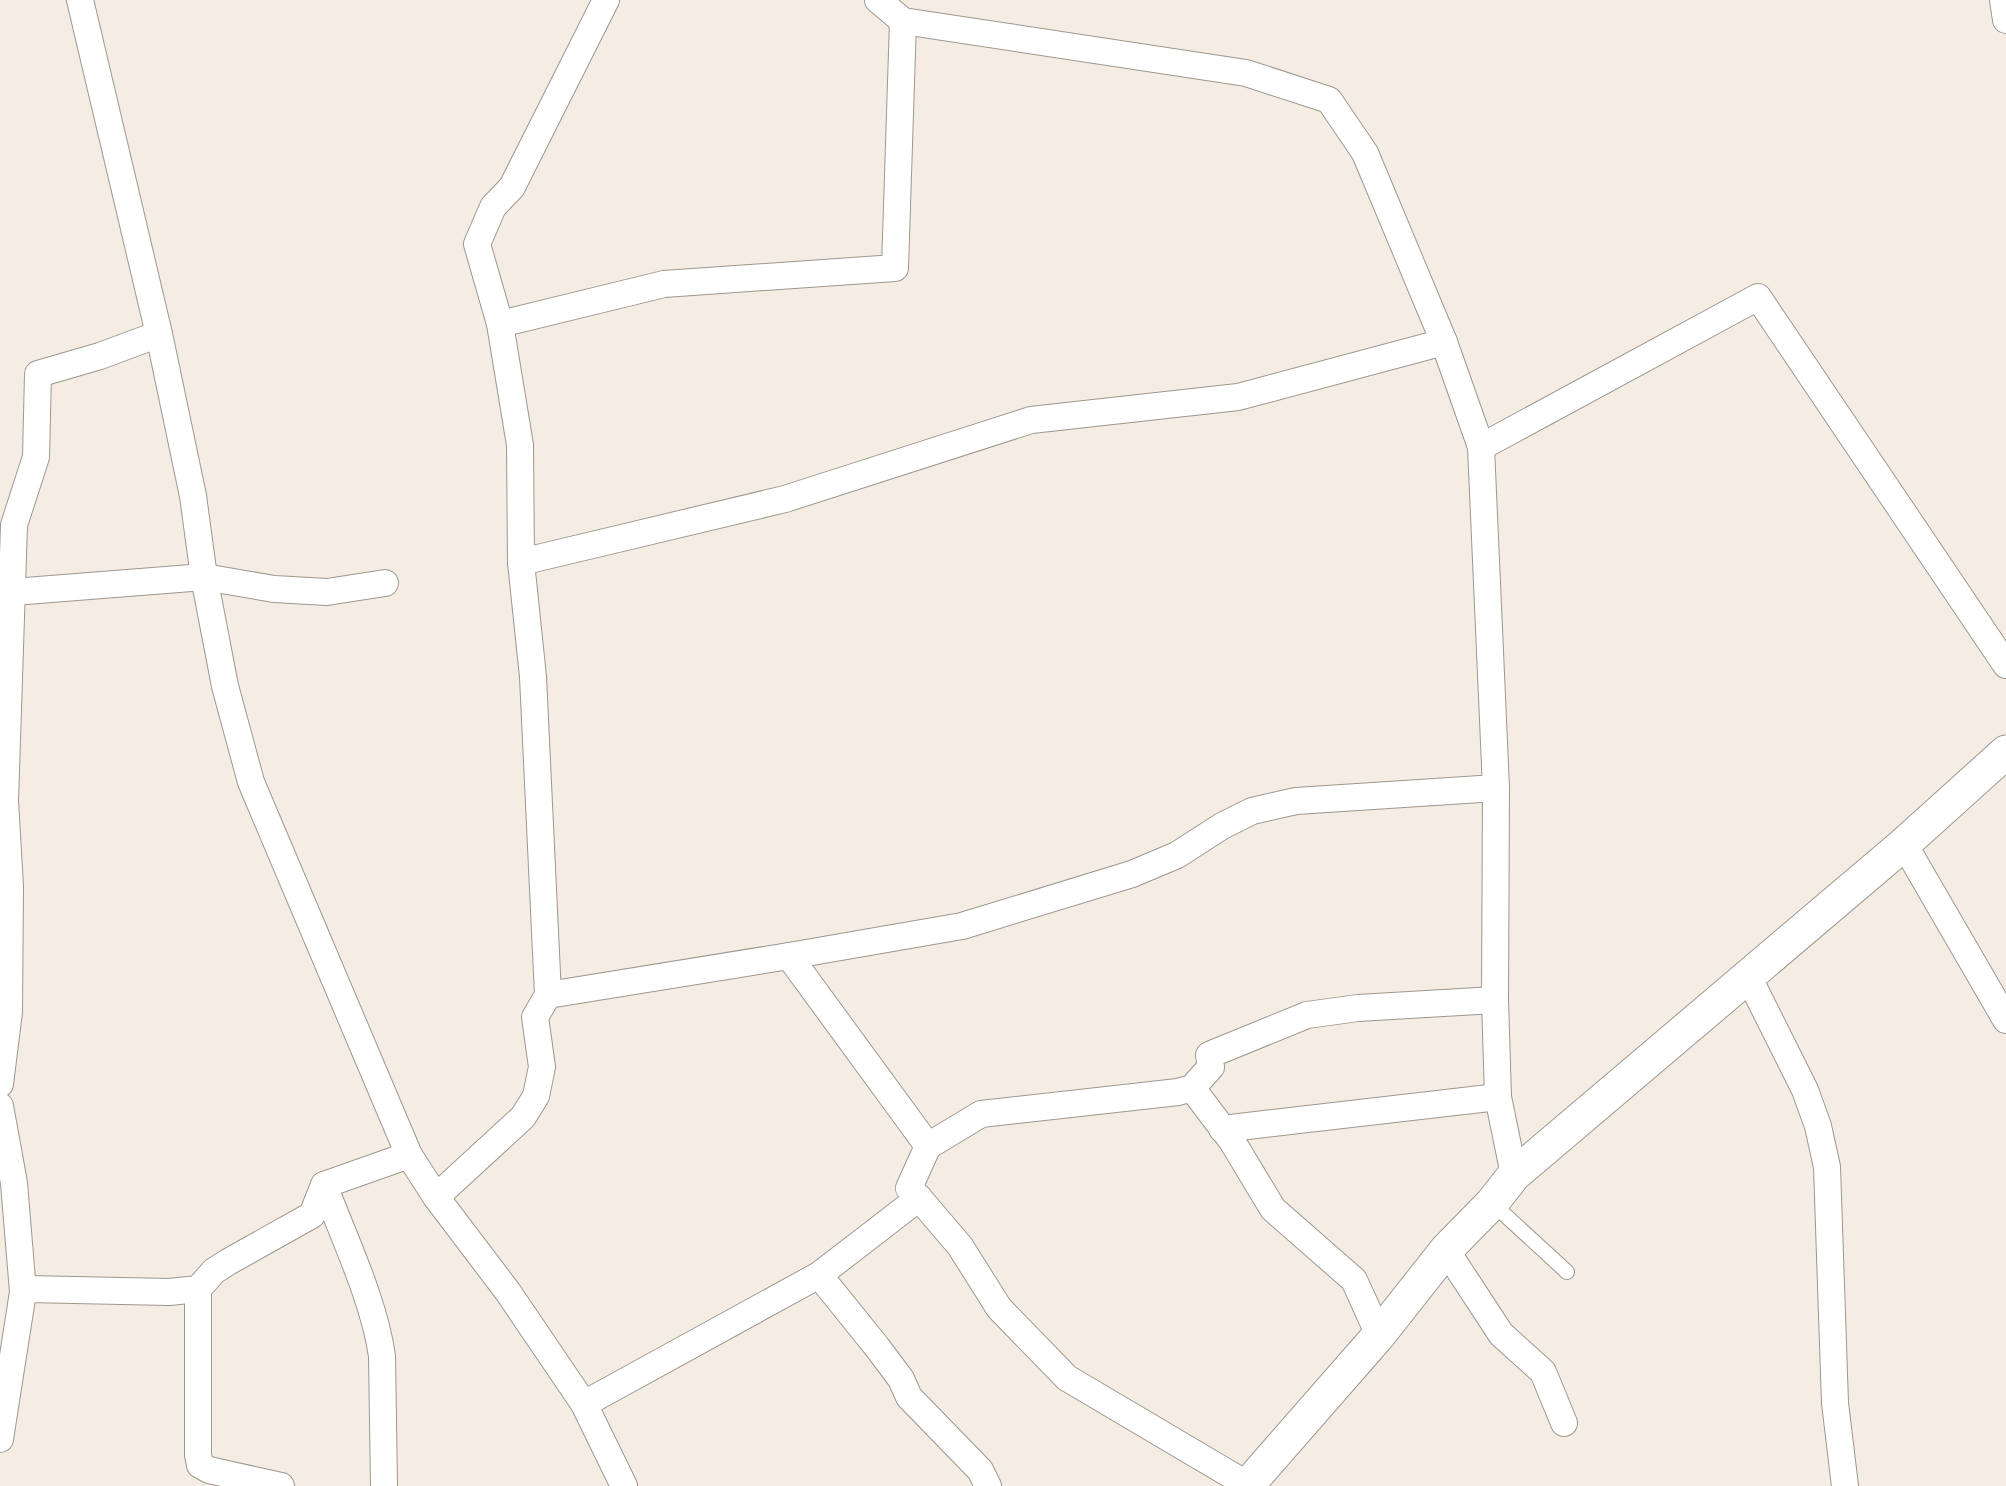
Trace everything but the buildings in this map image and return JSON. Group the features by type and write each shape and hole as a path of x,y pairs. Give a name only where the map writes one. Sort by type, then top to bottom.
{"street":[{"path":"80,0 159,334 193,496 204,577 225,686 251,782 409,1155 436,1197 508,1292 584,1404 624,1486"},
{"path":"436,1197 523,1117 536,1096 542,1067 535,1017 548,995 533,677 521,562 520,445 500,324 477,244 493,207 512,187 606,0"},
{"path":"878,0 903,21 1246,73 1329,100 1365,153 1444,342 1481,447 1496,788 1498,1097 1514,1175"},
{"path":"2003,0 2006,20"},
{"path":"500,324 664,284 895,268 903,21"},
{"path":"1481,447 1758,297 2006,665"},
{"path":"0,1084 9,1012 10,886 5,801 14,525 36,457 38,374 100,357 159,334"},
{"path":"521,562 785,499 1031,420 1238,397 1444,342"},
{"path":"13,592 204,577 274,590 327,592 386,583"},
{"path":"1496,1000 1358,1008 1307,1015 1209,1055 1211,1067 1192,1088 1178,1092 981,1114 928,1146 909,1188 960,1246 999,1308 1067,1378 1248,1486 1379,1335 1446,1250 1492,1203 1514,1175 1904,844 2006,752"},
{"path":"548,995 962,926 1132,874 1177,855 1222,826 1252,811 1296,801 1496,788"},
{"path":"1904,844 2006,1020"},
{"path":"789,956 928,1146"},
{"path":"1748,976 1805,1090 1818,1126 1827,1167 1835,1403 1845,1486"},
{"path":"1192,1088 1232,1141 1273,1209 1354,1280 1379,1335"},
{"path":"1222,1129 1498,1097"},
{"path":"0,1106 14,1183 23,1292 0,1438"},
{"path":"281,1486 209,1470 201,1465 198,1455 198,1289 214,1271 312,1215 324,1185 409,1155"},
{"path":"324,1185 379,1335 384,1486"},
{"path":"584,1404 819,1275 919,1198"},
{"path":"1446,1250 1501,1334 1543,1372 1564,1423"},
{"path":"819,1275 901,1379 909,1397 980,1470 988,1486"},
{"path":"23,1292 27,1289 169,1292 198,1289"}],"lane":[{"path":"1492,1203 1567,1272"}]}
